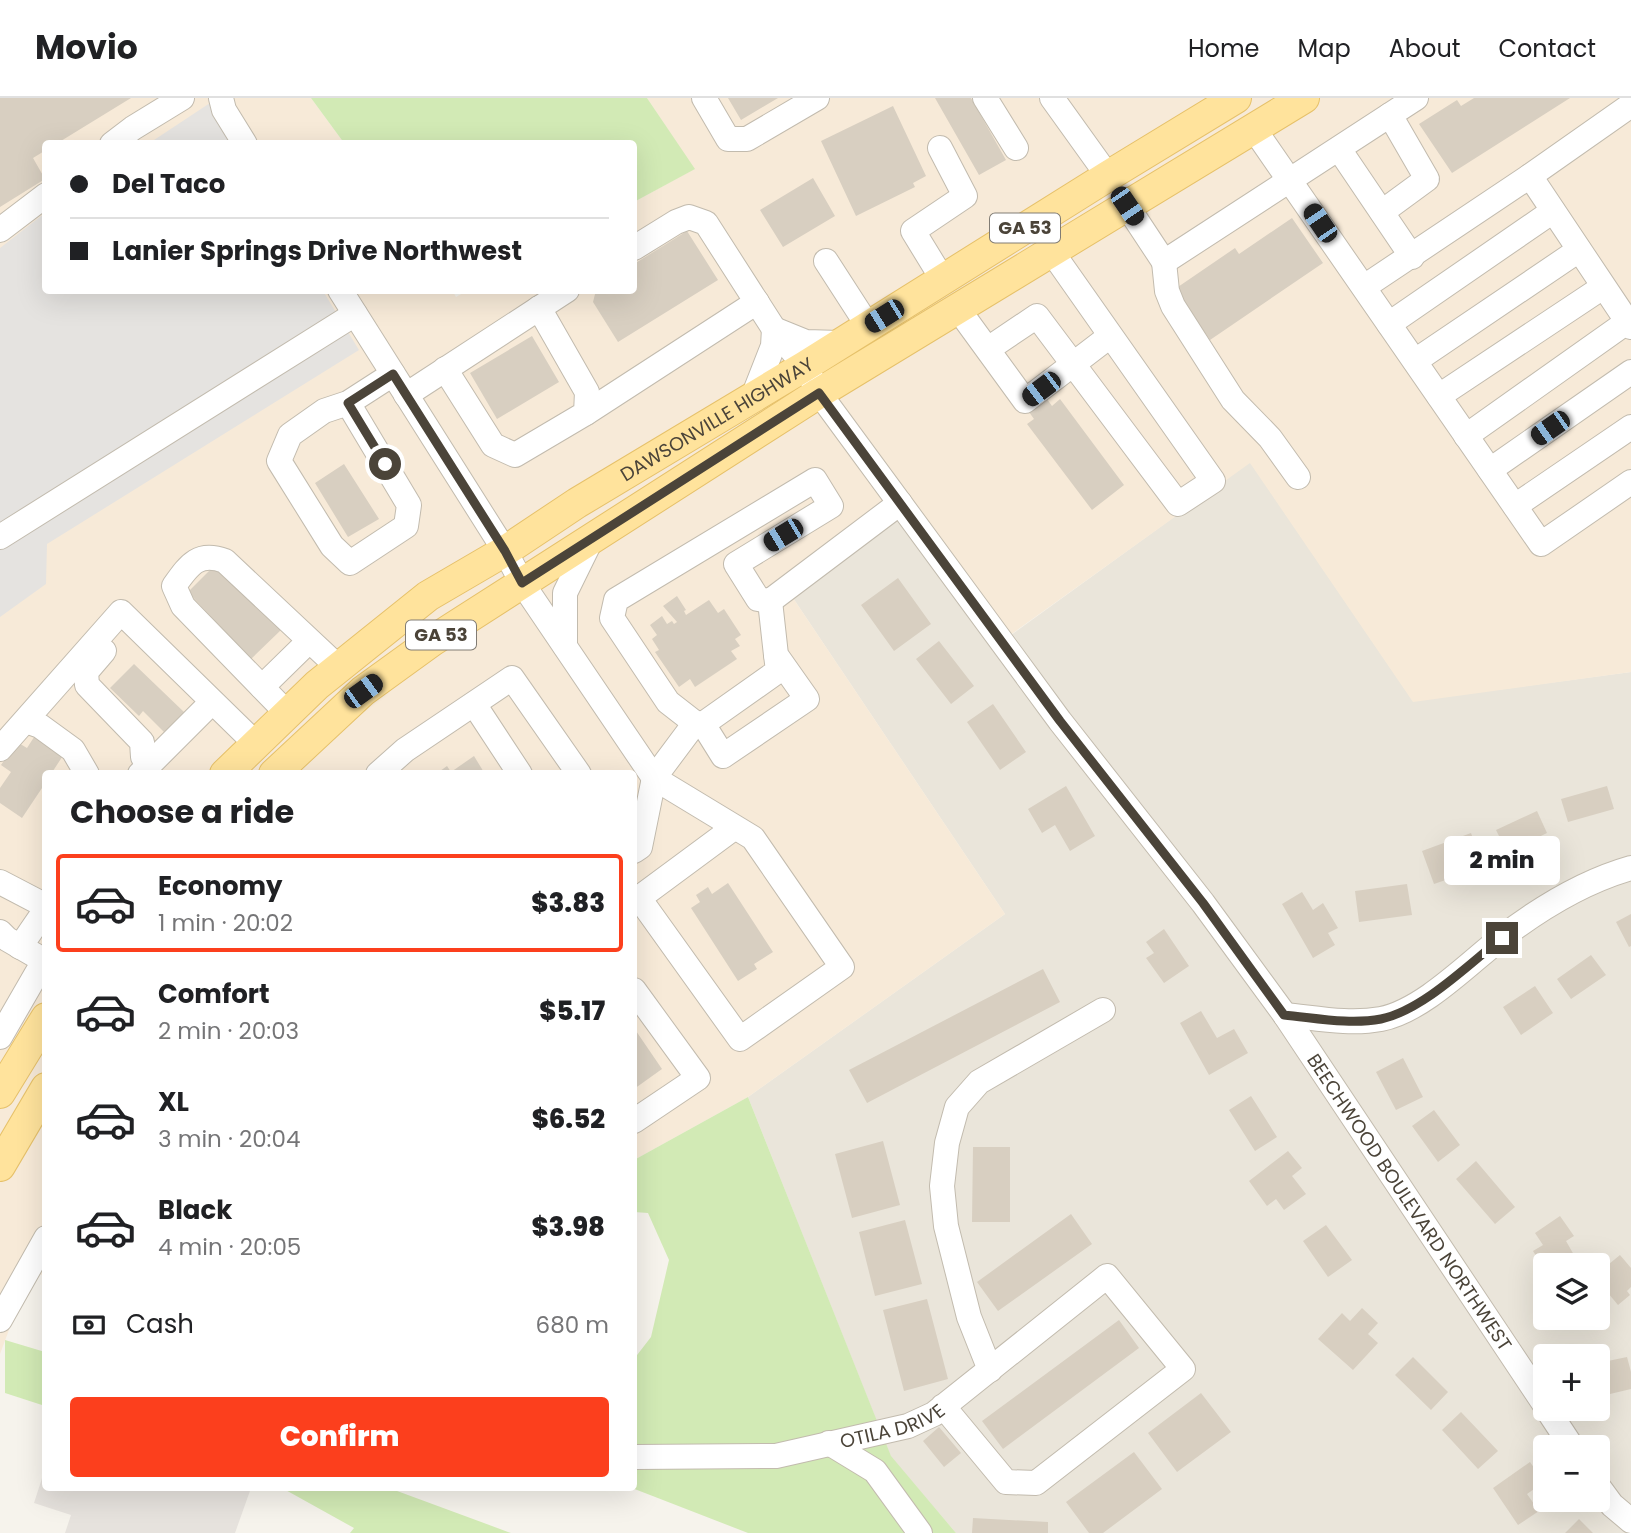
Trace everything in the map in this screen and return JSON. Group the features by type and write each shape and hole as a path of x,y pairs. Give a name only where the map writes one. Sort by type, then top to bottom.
{"main road":[{"name":"DAWSONVILLE HIGHWAY","path":"229,770 338,667 428,596 1236,98"},
{"name":"DAWSONVILLE HIGHWAY","path":"278,770 363,691 432,641 819,393 1304,98"},
{"path":"1108,176 1127,206"},
{"path":"0,1093 42,1025"},
{"path":"0,1166 42,1095"}],"street":[{"path":"118,140 182,98"},
{"path":"221,98 224,110 243,140"},
{"path":"704,98 728,139 747,139 817,98"},
{"path":"985,98 1016,148"},
{"path":"1052,98 1108,176"},
{"path":"1164,262 1416,98"},
{"path":"1364,287 1412,257 1631,105"},
{"path":"1382,212 1427,179 1390,116"},
{"path":"1254,129 1541,544 1631,482"},
{"path":"940,148 965,196 913,231 943,279"},
{"path":"1339,149 1412,257"},
{"path":"1466,436 1629,325 1530,176"},
{"path":"0,230 42,198"},
{"path":"1127,206 1164,262 1167,291 1173,306 1233,400 1270,438 1298,477"},
{"path":"1390,324 1553,211"},
{"name":"BEECHWOOD BOULEVARD NORTHWEST","path":"637,246 689,217 706,223 774,329 805,366 819,393 1060,721 1203,903 1284,1015 1533,1388"},
{"path":"1415,361 1578,250"},
{"path":"988,349 1037,316 1178,504 1213,481 1052,251"},
{"path":"826,261 868,326"},
{"path":"1439,396 1603,287"},
{"path":"342,294 505,551 522,583 565,646 644,781 735,827 753,838 842,967 740,1040 639,898 735,827"},
{"path":"348,403 409,505 407,526 350,563 332,546 279,461 290,435 324,411 444,369 560,294"},
{"path":"444,369 493,445 515,455 586,413 757,302"},
{"path":"539,308 587,392 586,413"},
{"path":"958,309 1025,401 1110,336"},
{"path":"0,537 355,314"},
{"path":"753,397 773,346 774,329 806,342 840,343"},
{"path":"1490,470 1631,372"},
{"path":"1515,506 1631,427"},
{"path":"736,564 831,506 815,480 616,600 612,618 668,702 699,724 723,756 807,699 776,655"},
{"path":"719,538 758,599 770,601 900,503"},
{"path":"565,646 565,593 585,549 594,536"},
{"path":"287,713 183,606 174,586 190,563 212,556 226,561 338,667"},
{"path":"637,848 640,846 644,781 699,724 778,671 770,601"},
{"path":"0,749 121,612 255,743"},
{"path":"131,623 86,671 87,685 142,742 144,764"},
{"path":"262,687 309,641"},
{"path":"382,770 405,750 512,678 576,770"},
{"path":"61,680 144,764"},
{"path":"144,764 212,702"},
{"path":"474,704 517,770"},
{"path":"26,721 40,726 74,750 84,770"},
{"path":"1284,1015 1350,1022 1382,1018 1400,1012 1429,995 1545,906 1603,876 1631,868"},
{"path":"0,882 42,905"},
{"path":"0,1037 41,966 38,957 7,942 42,911"},
{"path":"637,994 698,1078 637,1119"},
{"path":"990,1370 969,1317 946,1226 942,1186 947,1143 957,1107 979,1082 1102,1010"},
{"path":"0,1320 39,1263"},
{"name":"OTILA DRIVE","path":"637,1457 776,1456 908,1426 934,1414 943,1406 1107,1276 1183,1369 1036,1483 1006,1482 943,1406"},
{"path":"829,1443 875,1471 920,1533"},
{"path":"1610,1502 1631,1521"}],"shaded area":[{"path":"0,98 311,98 342,140 42,140 42,294 454,294 456,297 461,294 637,294 637,200 694,169 647,98 1631,98 1631,672 1413,702 1250,463 1006,638 909,510 793,598 1005,914 748,1097 637,1158 637,770 42,770 42,1275 31,1271 0,1354"},
{"path":"210,103 232,140 154,140"},
{"path":"42,215 42,294 325,294 359,350 47,544 46,584 0,617 0,248"},
{"path":"1250,462 1413,701 1631,672 1631,1533 956,1533 891,1457 748,1097 1005,914 793,598 909,509 1007,638"},
{"path":"42,1478 42,1491 250,1491 235,1533 65,1533 71,1515 34,1503"}],"green space":[{"path":"311,98 647,98 695,169 637,200 637,140 342,140"},
{"path":"748,1097 891,1456 956,1533 748,1533 637,1490 637,1355 651,1337 669,1260 648,1213 637,1212 637,1158"},
{"path":"5,1340 42,1351 42,1405 5,1393"},
{"path":"287,1491 397,1491 511,1533 350,1533 354,1528"}],"building":[{"path":"0,98 131,98 63,140 42,140 42,152 33,158 42,174 42,181 0,207"},
{"path":"728,98 778,98 741,120"},
{"path":"935,98 971,98 1006,160 979,175"},
{"path":"1474,98 1570,98 1452,173 1419,124 1457,100 1461,106"},
{"path":"893,106 926,176 913,183 915,187 856,216 821,141"},
{"path":"813,178 835,216 783,247 760,210"},
{"path":"1292,218 1323,263 1210,340 1175,289 1235,248 1239,254"},
{"path":"687,231 718,280 618,342 593,302 595,294 637,294 637,262"},
{"path":"532,336 559,382 497,419 470,373"},
{"path":"1047,399 1052,406 1060,399 1124,485 1092,510 1027,424 1034,419 1029,412"},
{"path":"344,464 379,519 348,537 315,483"},
{"path":"216,564 281,630 251,659 188,592"},
{"path":"898,578 931,624 894,651 861,605"},
{"path":"677,596 686,610 686,615 709,600 718,613 724,609 741,635 735,639 740,646 731,651 737,659 695,687 690,679 679,687 655,652 659,650 652,639 657,635 650,625 662,616 667,624 677,622 663,606"},
{"path":"939,641 974,686 951,704 916,659"},
{"path":"134,664 184,712 164,732 143,711 139,716 110,688"},
{"path":"993,704 1026,752 1000,770 967,722"},
{"path":"38,731 66,751 54,770 42,770 42,788 22,818 0,803 0,788 11,772 1,765 17,742 27,748"},
{"path":"474,756 483,770 454,770"},
{"path":"1066,786 1095,836 1070,851 1055,825 1042,833 1028,809"},
{"path":"1607,786 1614,809 1568,822 1561,799"},
{"path":"1537,811 1547,833 1507,852 1496,830"},
{"path":"1471,833 1483,867 1434,884 1422,851"},
{"path":"728,883 773,952 754,964 757,969 738,981 691,908 700,902 696,895 708,887 712,894"},
{"path":"1407,884 1412,915 1359,922 1355,891"},
{"path":"1302,892 1313,910 1323,903 1338,928 1328,933 1335,945 1313,958 1282,904"},
{"path":"1631,914 1631,946 1629,947 1616,922"},
{"path":"1164,929 1189,966 1164,983 1146,958 1154,953 1146,942"},
{"path":"1591,955 1606,975 1571,999 1557,979"},
{"path":"1043,969 1060,1002 867,1103 849,1070"},
{"path":"1535,986 1553,1013 1521,1035 1503,1007"},
{"path":"1201,1011 1217,1038 1234,1029 1248,1053 1209,1075 1180,1023"},
{"path":"637,1032 662,1069 637,1087"},
{"path":"1403,1058 1423,1097 1396,1110 1376,1072"},
{"path":"1251,1096 1277,1137 1255,1151 1229,1110"},
{"path":"1434,1110 1460,1145 1438,1162 1412,1126"},
{"path":"883,1141 900,1205 852,1218 835,1154"},
{"path":"973,1147 1010,1147 1010,1222 972,1222"},
{"path":"1288,1151 1302,1168 1292,1176 1306,1194 1284,1210 1276,1199 1267,1206 1249,1181"},
{"path":"1476,1161 1515,1207 1495,1224 1456,1179"},
{"path":"1071,1214 1092,1244 998,1311 977,1282"},
{"path":"1560,1216 1574,1236 1566,1241 1573,1253 1534,1253 1533,1251 1543,1245 1535,1233"},
{"path":"905,1220 922,1284 875,1296 859,1232"},
{"path":"1326,1225 1352,1260 1328,1277 1303,1241"},
{"path":"1620,1255 1631,1268 1631,1287 1627,1291 1630,1295 1618,1305 1610,1295 1610,1263"},
{"path":"927,1299 948,1379 904,1391 883,1310"},
{"path":"1362,1308 1378,1323 1368,1334 1378,1343 1353,1370 1318,1339 1342,1313 1350,1321"},
{"path":"1119,1320 1139,1348 1003,1449 982,1421"},
{"path":"1413,1357 1448,1392 1431,1410 1395,1375"},
{"path":"1627,1357 1631,1372 1631,1389 1610,1394 1610,1361"},
{"path":"1201,1393 1231,1432 1177,1472 1148,1433"},
{"path":"1461,1412 1498,1451 1478,1469 1442,1430"},
{"path":"939,1427 961,1453 944,1467 923,1441"},
{"path":"1134,1452 1162,1489 1103,1533 1089,1533 1066,1502"},
{"path":"1530,1462 1533,1466 1533,1490 1527,1494 1533,1502 1533,1512 1538,1512 1518,1525 1493,1488"},
{"path":"973,1518 1048,1522 1048,1533 972,1533"},
{"path":"1579,1519 1593,1533 1565,1533"}],"route":[{"path":"385,464 348,403 393,374 505,551 522,583 819,393 1060,721 1203,903 1284,1015 1350,1022 1382,1018 1400,1012 1429,995 1502,938"}]}
